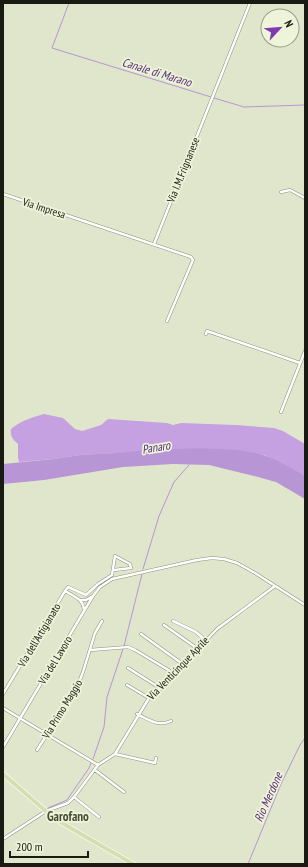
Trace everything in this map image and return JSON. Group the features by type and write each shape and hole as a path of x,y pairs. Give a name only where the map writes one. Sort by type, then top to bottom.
{"main road":[{"path":"3,774 46,811 66,825 133,864"}],"street":[{"name":"Via I.M.Frignanese","path":"154,244 250,3"},
{"path":"281,192 290,190 305,198"},
{"name":"Via Impresa","path":"3,194 154,244"},
{"path":"154,244 191,257 193,260 167,321"},
{"path":"206,334 208,331 300,363"},
{"path":"281,412 305,352"},
{"path":"66,591 68,587 86,595 98,584 112,576 115,556 130,564 131,568 114,570"},
{"name":"Via del Lavoro","path":"3,746 93,596 100,587 112,579 196,560 212,558 224,559 237,563 275,586"},
{"path":"275,586 305,605"},
{"name":"Via Venticinque Aprile","path":"3,838 46,811 68,803 98,765 115,754 149,698 168,683 198,648 217,629 275,586"},
{"name":"Via dell'Artigianato","path":"3,694 66,591 81,600"},
{"path":"84,611 84,605 81,600 86,600 93,596"},
{"name":"Via Primo Maggio","path":"37,750 76,690 95,633 102,621"},
{"path":"173,621 196,632 206,640"},
{"path":"164,625 198,648"},
{"path":"141,634 184,665"},
{"path":"90,650 123,648 135,650 175,674"},
{"path":"128,668 160,688"},
{"path":"127,685 149,698"},
{"path":"3,708 98,765"},
{"path":"138,714 159,724 166,724 172,721"},
{"path":"115,754 155,763 156,758"},
{"path":"95,770 124,792"},
{"path":"74,797 99,817"}],"shaded area":[{"path":"44,414 63,418 75,429 82,431 101,425 108,419 167,423 173,425 181,423 274,428 283,431 305,444 305,476 264,455 237,451 199,449 80,455 19,462 18,444 12,437 11,429 22,422"},
{"path":"161,449 225,449 263,455 285,464 305,476 305,499 276,482 209,465 173,464 123,467 44,480 3,484 3,464 80,455"}],"waterway":[{"name":"Canale di Marano","path":"69,3 52,48 211,97"},
{"name":"Canale di Marano","path":"214,98 244,107 305,105"},
{"path":"143,569 159,516 174,482 189,465"},
{"path":"124,646 142,574"},
{"path":"93,759 104,727 107,697 123,649"},
{"name":"Rio Merdone","path":"248,864 281,784 305,738"},
{"path":"48,808 67,800 91,763"}],"district":[{"name":"Garofano","path":"68,816"}],"water label":[{"name":"Panaro","path":"156,447"}]}
